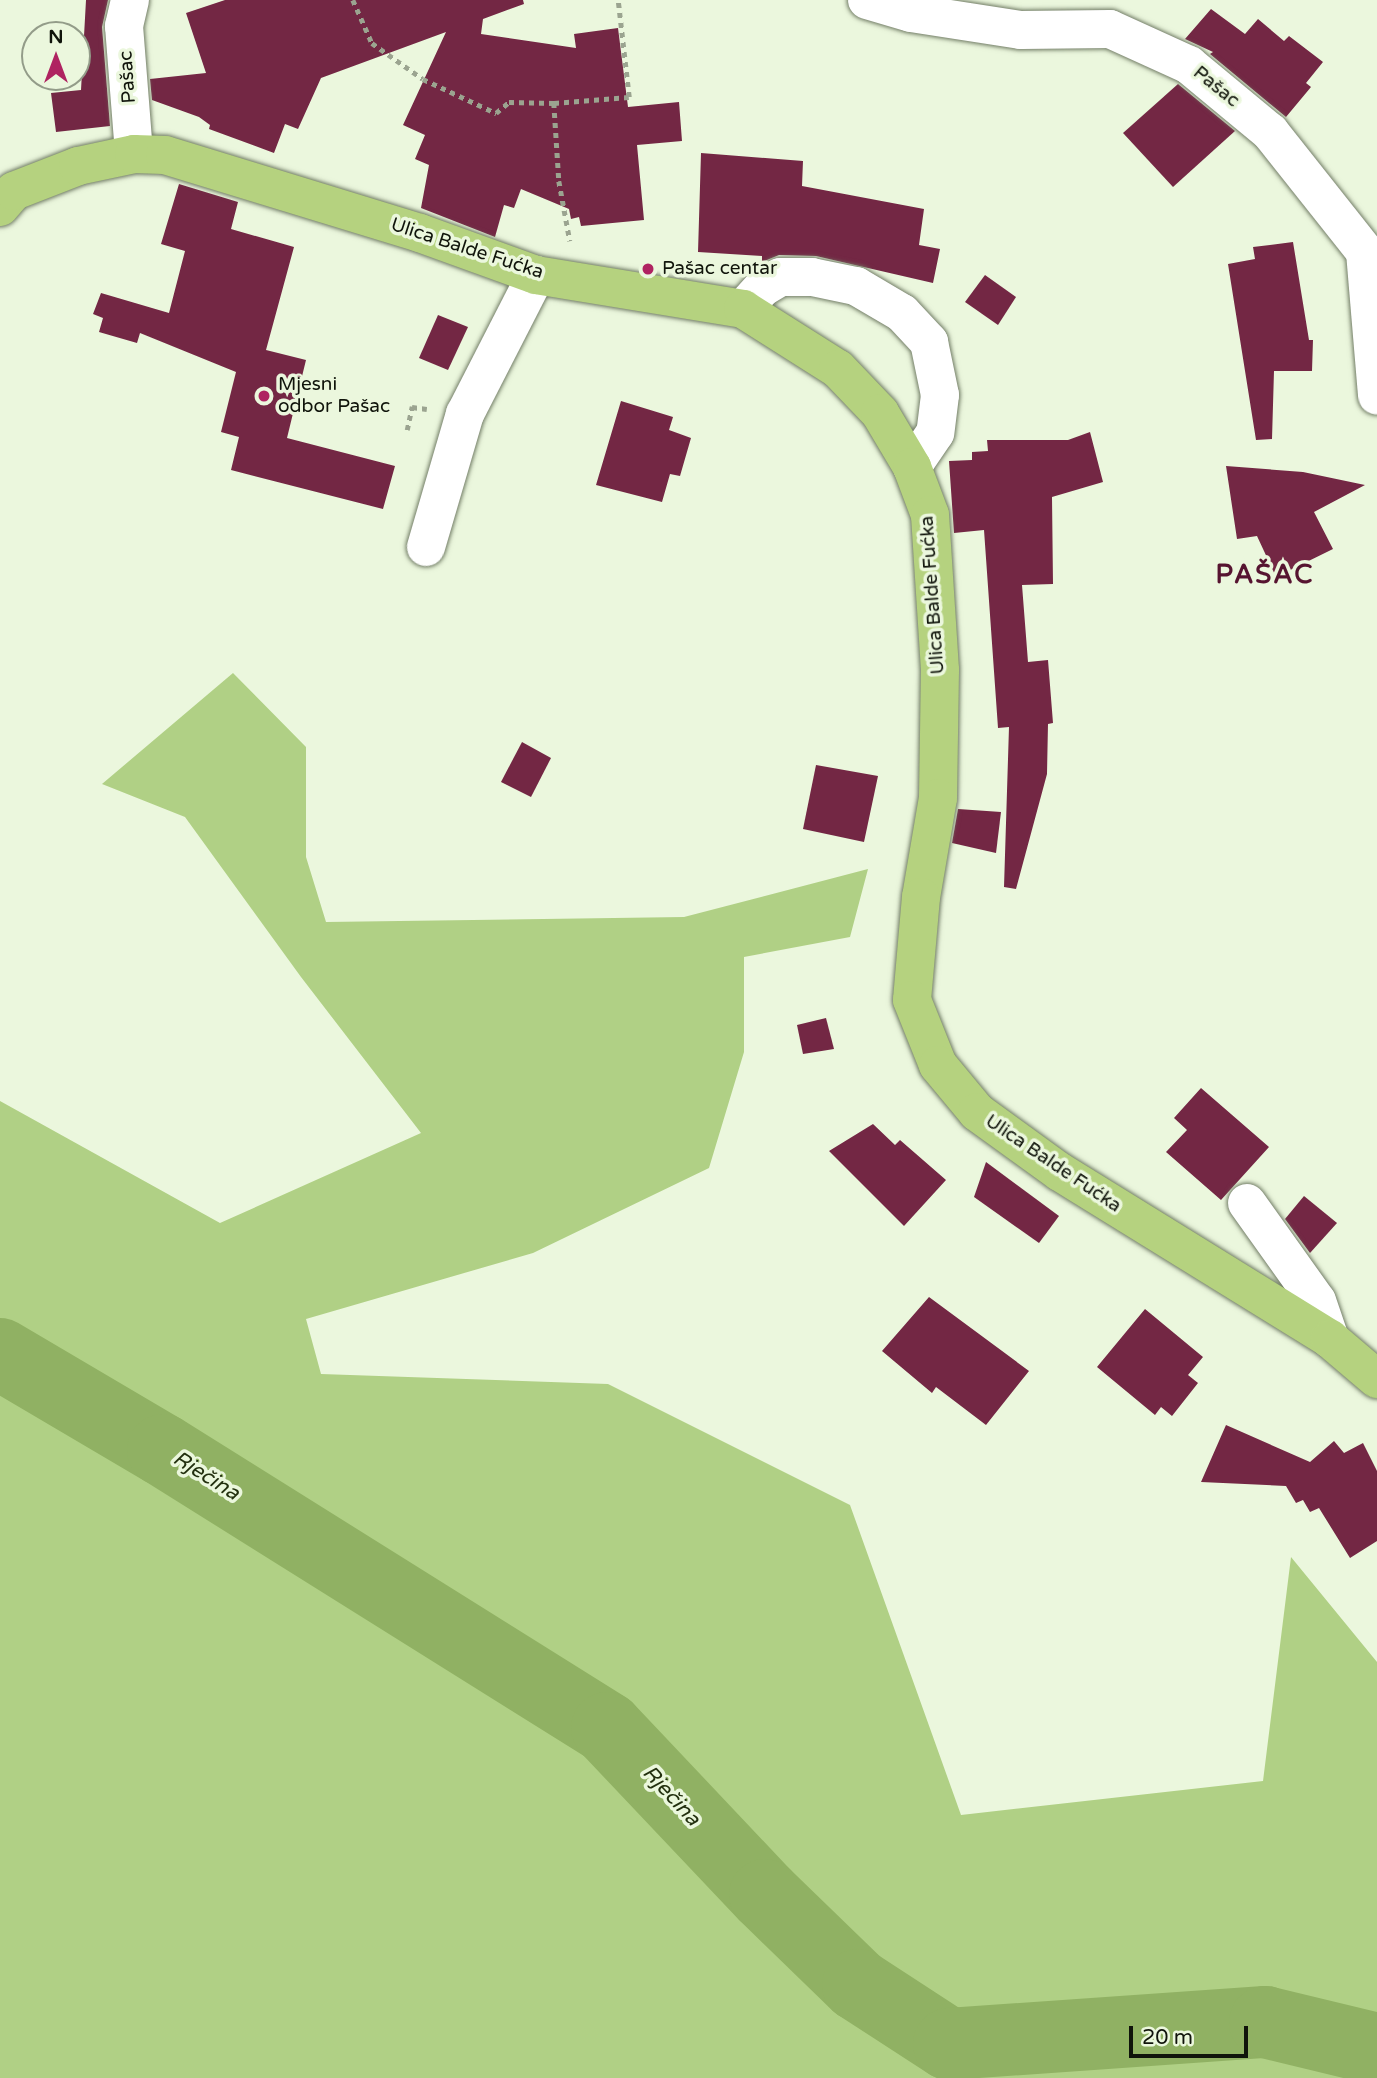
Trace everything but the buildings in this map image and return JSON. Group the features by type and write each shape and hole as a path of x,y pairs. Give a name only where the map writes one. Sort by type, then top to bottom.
{"main road":[{"name":"Ulica Balde Fućka","path":"0,207 14,191 65,171 134,154 165,155 206,164 536,275 743,309 838,369 880,413 912,467 930,515 940,670 938,798 921,897 912,1000 938,1065 977,1112 1060,1172 1330,1339 1377,1379"}],"street":[{"name":"Pašac","path":"130,0 124,26 134,154"},
{"name":"Pašac","path":"867,0 911,13 1021,30 1110,29 1189,65 1270,132 1366,252 1377,395"},
{"path":"426,547 465,414 536,275"},
{"path":"743,309 762,288 780,277 812,277 856,286 902,313 929,342 940,395 935,433 912,467"},
{"path":"1247,1203 1317,1301 1330,1339"}],"path":[{"path":"354,0 372,43 423,79 496,113 509,102 554,103 629,97 618,0"},
{"path":"554,103 565,219"},
{"path":"407,430 412,407 419,408"}],"green space":[{"path":"233,673 306,747 306,857 326,922 684,917 868,869 850,937 744,957 744,1052 709,1168 533,1253 306,1319 321,1374 608,1384 850,1505 961,1815 1263,1781 1291,1557 1377,1662 1377,2078 0,2078 0,1101 220,1223 421,1133 301,977 185,817 102,784"}],"waterway":[{"name":"Rječina","path":"0,1354 163,1450 607,1728 765,1895 858,1985 949,2044 1265,2022 1377,2049"}],"place":[{"name":"Pašac centar","path":"648,269"},
{"name":"Mjesni odbor Pašac","path":"264,396"}],"district":[{"name":"PAŠAC","path":"1265,575"}]}
